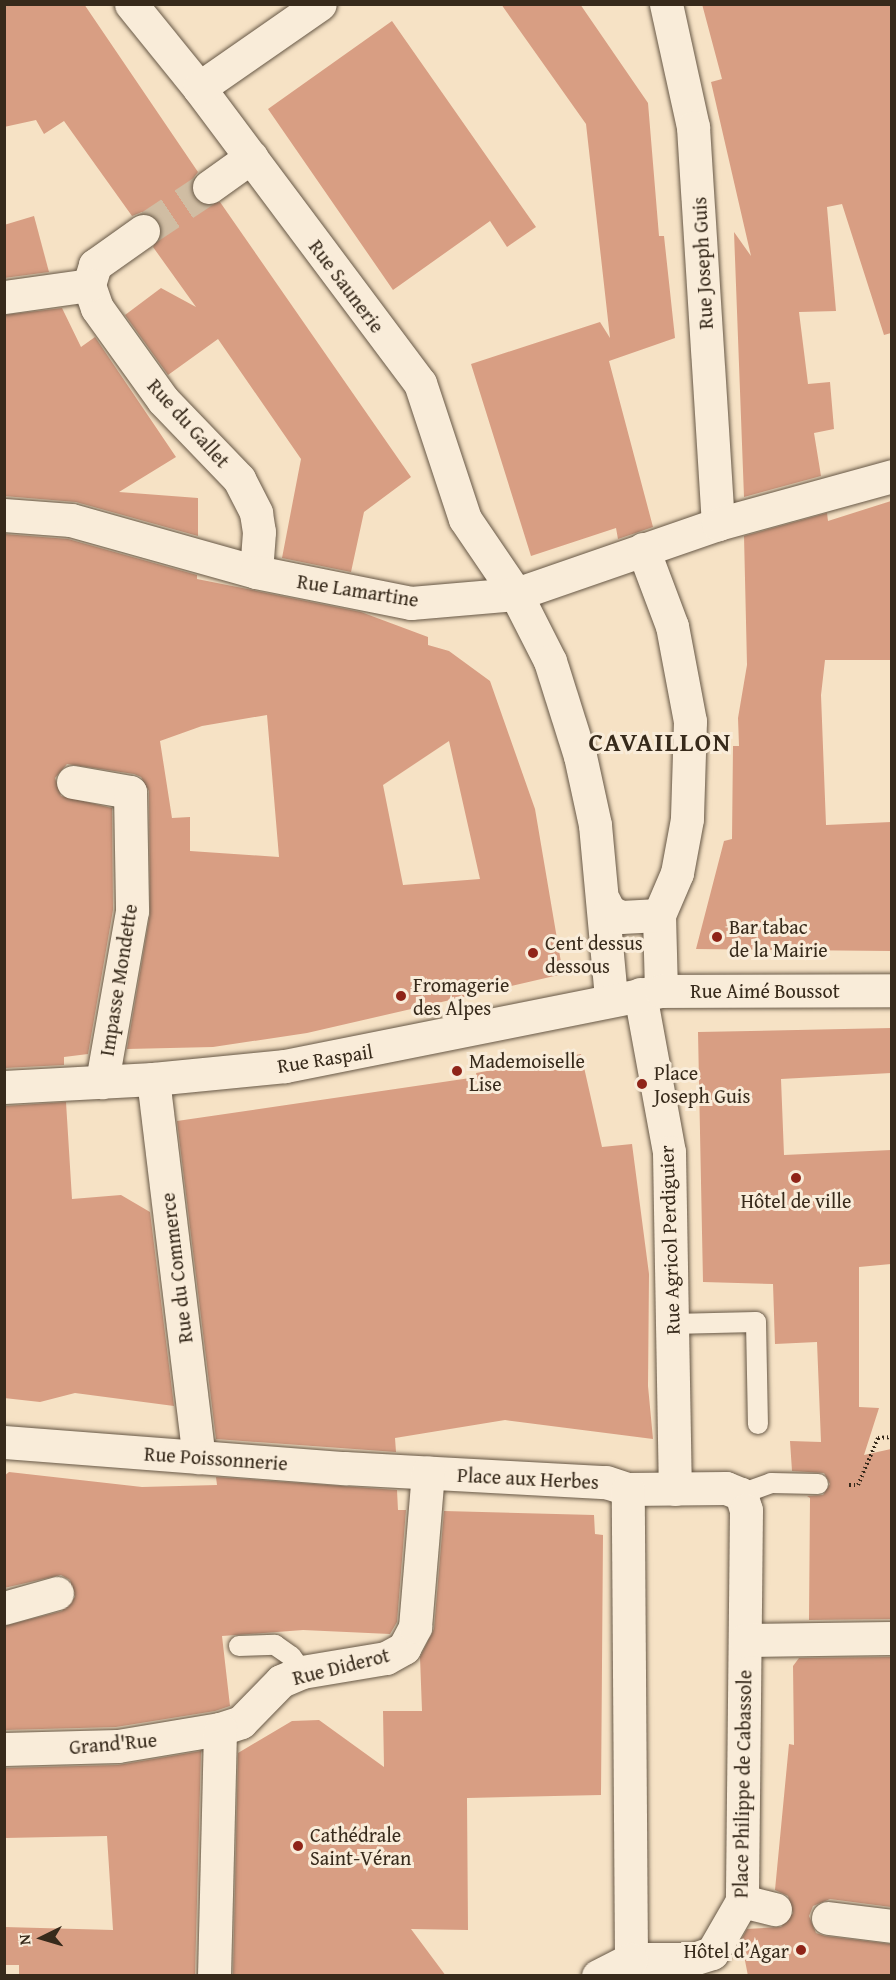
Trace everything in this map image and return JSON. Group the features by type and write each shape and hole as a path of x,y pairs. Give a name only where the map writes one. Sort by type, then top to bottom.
{"street":[{"name":"Rue Saunerie","path":"131,4 199,88 420,383 465,519 516,594"},
{"path":"199,88 320,4"},
{"name":"Rue Joseph Guis","path":"666,4 693,127 718,524"},
{"path":"209,187 251,157"},
{"path":"4,297 89,285 95,265 142,231"},
{"name":"Rue du Gallet","path":"89,285 96,308 163,400 239,479 256,513 259,532 256,572"},
{"name":"Rue Lamartine","path":"4,514 71,520 256,572 411,603 516,594 718,524 891,476"},
{"path":"637,995 659,915 677,873 687,819 690,721 672,626 643,549"},
{"path":"516,594 549,661 580,756 595,825 604,901 637,995"},
{"name":"Impasse Mondette","path":"73,782 130,792 132,911 102,1082"},
{"path":"604,901 609,911 621,917 659,915"},
{"name":"Rue Aimé Boussot","path":"637,995 891,990"},
{"name":"Rue Raspail","path":"4,1087 153,1079 318,1060 637,995"},
{"name":"Rue Agricol Perdiguier","path":"637,995 669,1152 675,1489"},
{"name":"Rue du Commerce","path":"153,1079 199,1457"},
{"name":"Rue Poissonnerie","path":"4,1442 428,1473"},
{"name":"Place aux Herbes","path":"428,1473 606,1482 628,1488"},
{"name":"Rue Diderot","path":"220,1729 241,1722 282,1681 302,1672 387,1658 404,1648 415,1627 428,1473"},
{"path":"598,1976 631,1959 628,1488 726,1488 741,1494"},
{"name":"Place Philippe de Cabassole","path":"631,1959 693,1959 712,1953 742,1901 746,1510 741,1494"},
{"path":"4,1608 57,1593"},
{"path":"745,1640 891,1638"},
{"path":"214,1976 220,1729"},
{"name":"Grand'Rue","path":"4,1749 118,1746 220,1729"},
{"path":"742,1901 775,1910"},
{"path":"828,1918 891,1926"}],"lane":[{"path":"672,1324 756,1322 758,1424"},
{"path":"741,1494 771,1483 818,1484"},
{"path":"239,1646 275,1646 291,1656 302,1672"}],"path":[{"path":"818,1484 858,1485 878,1438 891,1437"}],"building":[{"path":"4,4 84,4 198,172 192,180 193,197 202,204 220,202 411,477 364,512 351,572 282,558 301,459 218,339 168,375 125,315 161,288 196,307 153,247 162,230 158,220 142,212 132,216 64,121 44,134 36,120 4,127"},
{"path":"501,4 580,4 648,103 659,236 664,236 675,338 609,361 653,527 618,539 616,528 531,556 471,364 600,322 610,338 586,124"},
{"path":"702,4 891,4 891,333 884,335 842,204 827,207 836,311 799,312 808,384 830,382 834,429 814,433 821,476 744,497 734,232 751,256 711,82 722,79"},
{"path":"392,21 536,227 507,247 490,221 393,290 268,109"},
{"path":"34,216 49,272 4,278 4,225"},
{"path":"62,308 81,347 95,337 176,457 119,492 198,498 198,536 76,502 4,496 4,315"},
{"path":"891,501 891,660 825,660 821,695 826,825 891,822 891,951 696,949 724,841 732,839 733,746 739,746 738,718 747,665 744,536 827,513 828,521"},
{"path":"4,534 68,539 197,575 197,579 361,612 428,637 428,645 449,651 490,681 535,809 563,974 307,1033 213,1047 127,1049 150,914 149,791 141,777 134,774 67,764 55,778 61,796 112,808 113,910 88,1054 64,1057 64,1065 4,1068","holes":["267,715 279,857 190,851 190,817 172,818 160,741 202,726","449,741 480,879 403,885 383,785"]},
{"path":"891,1028 891,1073 781,1079 784,1155 891,1150 891,1264 859,1267 859,1407 879,1408 864,1455 891,1449 891,1619 809,1620 810,1498 807,1496 823,1495 830,1484 824,1473 792,1471 790,1441 821,1442 817,1342 775,1344 773,1284 703,1282 698,1032"},
{"path":"581,1054 602,1147 632,1144 649,1274 648,1386 653,1439 505,1420 395,1438 396,1452 216,1439 177,1121 477,1077 476,1073"},
{"path":"66,1102 72,1199 121,1195 150,1212 174,1406 75,1393 40,1402 4,1398 4,1106"},
{"path":"9,1472 142,1487 217,1485 216,1477 397,1490 398,1510 406,1510 397,1622 390,1634 303,1630 222,1636 230,1706 215,1711 116,1727 4,1730 4,1626 62,1611 75,1597 70,1580 61,1575 4,1588 4,1476"},
{"path":"444,1511 594,1515 595,1534 603,1535 601,1795 467,1798 468,1930 411,1929 446,1976 233,1976 238,1753 292,1721 319,1720 384,1767 383,1711 422,1711 420,1657 434,1629"},
{"path":"891,1657 891,1907 830,1899 813,1906 809,1916 816,1933 891,1944 891,1976 748,1976 741,1940 747,1929 781,1927 793,1913 788,1896 775,1890 789,1744 794,1745 793,1666 799,1658"},
{"path":"201,1751 195,1976 19,1976 19,1965 4,1965 4,1927 113,1930 107,1836 4,1838 4,1768 118,1765"}],"tunnel":[{"path":"143,231 209,187"}],"place":[{"name":"Bar tabac de la Mairie","path":"717,937"},
{"name":"Cent dessus dessous","path":"533,953"},
{"name":"Fromagerie des Alpes","path":"401,996"},
{"name":"Mademoiselle Lise","path":"457,1071"},
{"name":"Place Joseph Guis","path":"642,1084"},
{"name":"Hôtel de ville","path":"796,1178"},
{"name":"Cathédrale Saint-Véran","path":"298,1846"},
{"name":"Hôtel d’Agar","path":"801,1950"}],"district":[{"name":"CAVAILLON","path":"660,742"}]}
